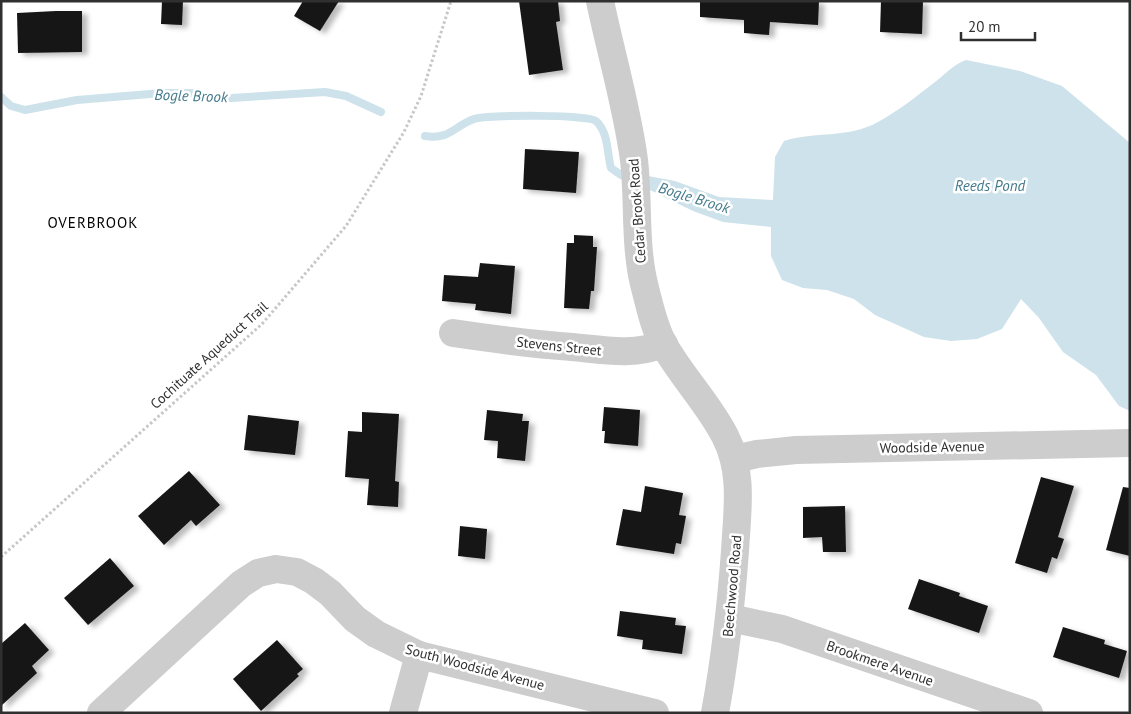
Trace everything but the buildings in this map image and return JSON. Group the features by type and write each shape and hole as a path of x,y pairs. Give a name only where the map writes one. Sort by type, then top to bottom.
{"street":[{"name":"Cedar Brook Road","path":"600,1 634,160 636,230 643,281 655,325 664,344 713,416 735,459"},
{"name":"Stevens Street","path":"454,333 540,345 624,352 638,352 664,344"},
{"name":"Woodside Avenue","path":"735,459 757,454 796,450 1130,443"},
{"name":"Beechwood Road","path":"715,713 730,618 738,494 735,459"},
{"name":"South Woodside Avenue","path":"101,713 241,584 258,573 276,569 297,572 314,581 330,593 355,619 376,634 419,655 655,713"},
{"name":"Brookmere Avenue","path":"730,618 782,629 1029,713"},
{"path":"403,713 419,655"}],"path":[{"name":"Cochituate Aqueduct Trail","path":"1,557 262,324 346,226 408,123 430,70 451,1"}],"water":[{"name":"Reeds Pond","path":"966,60 1020,71 1062,86 1130,143 1130,411 1119,406 1096,375 1063,352 1039,318 1021,299 1002,329 977,339 951,341 924,337 875,315 854,299 827,290 803,288 782,280 771,256 771,227 723,222 693,211 646,188 648,176 675,181 719,197 773,200 775,157 784,141 807,136 855,131 878,122 900,108 953,67"}],"waterway":[{"name":"Bogle Brook","path":"1,97 11,106 25,110 77,100 162,93 191,93 215,99 325,92 346,96 381,112"},
{"name":"Bogle Brook","path":"425,136 440,136 474,119 483,118 538,116 589,119 596,121 603,131 611,168 621,175"}],"district":[{"name":"OVERBROOK","path":"93,223"}]}
